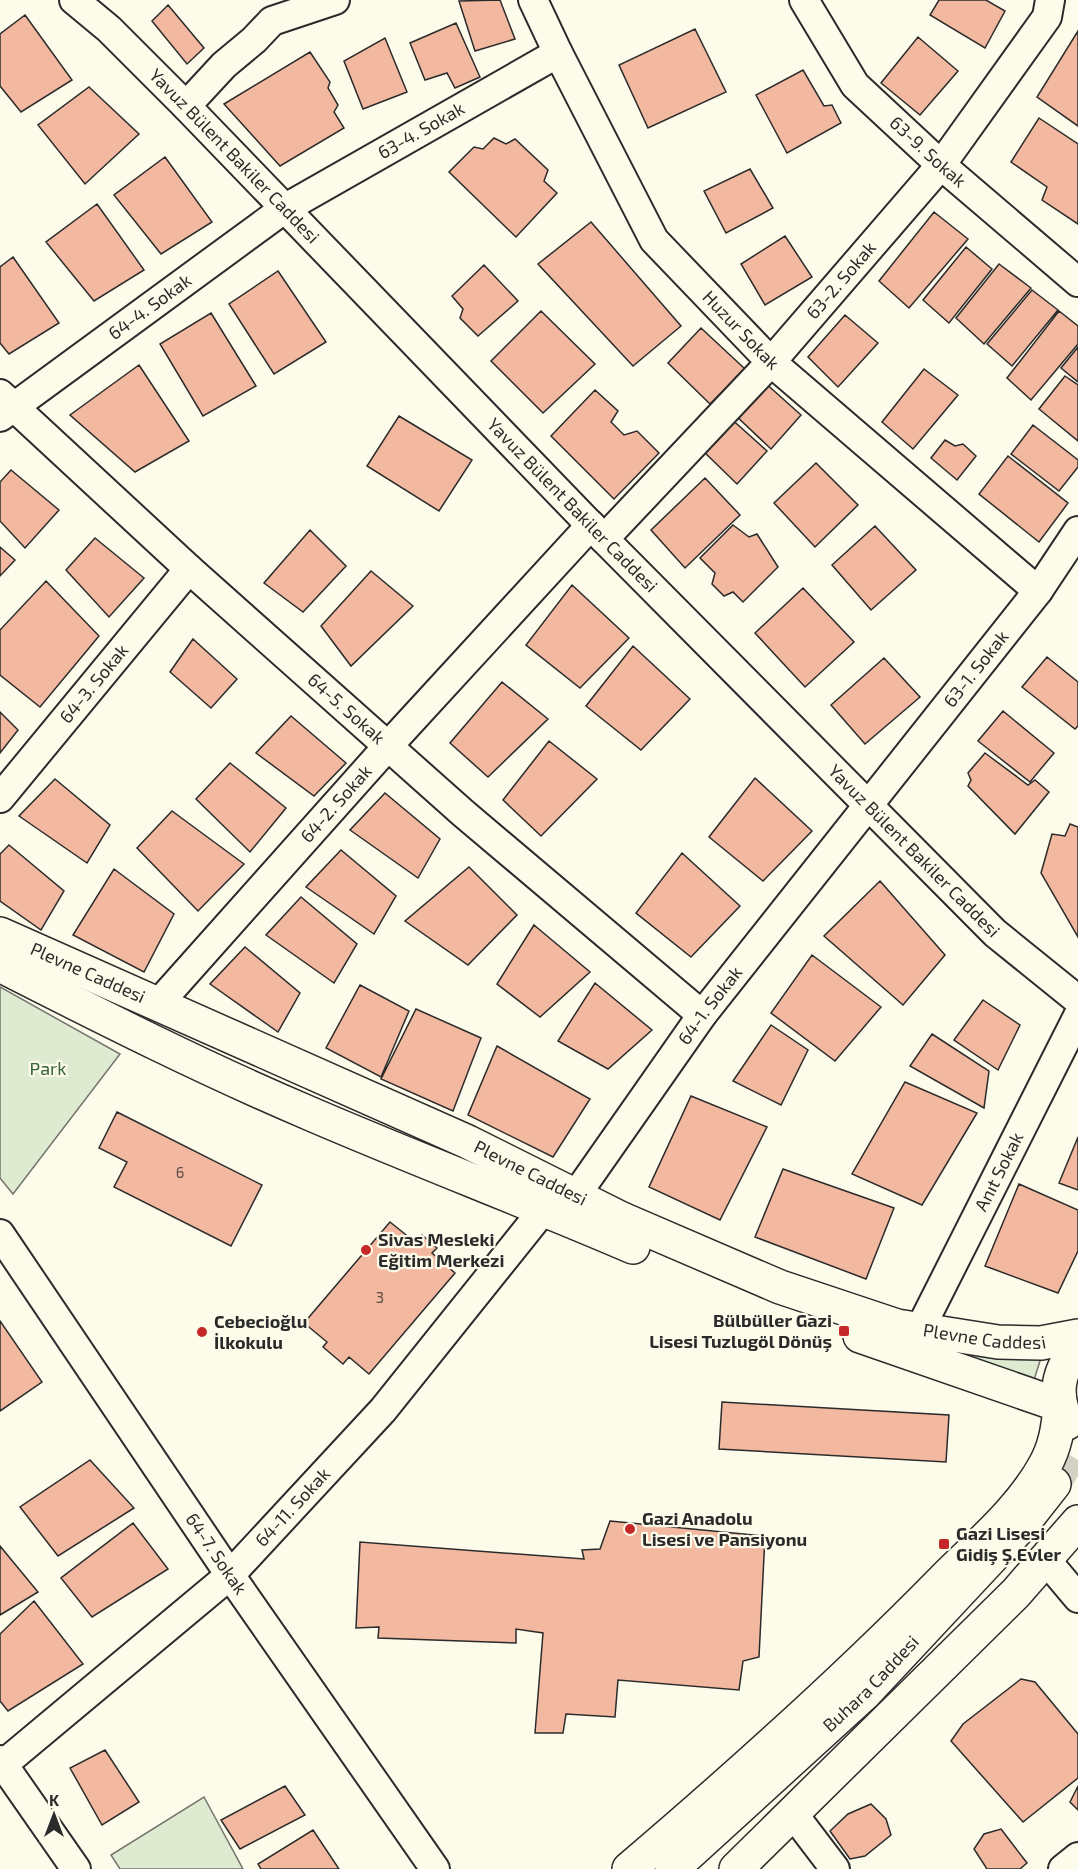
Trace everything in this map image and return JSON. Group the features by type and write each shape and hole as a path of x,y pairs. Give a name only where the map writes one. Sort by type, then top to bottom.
{"main road":[{"name":"Plevne Caddesi","path":"0,934 468,1142 561,1207 622,1219 780,1287 897,1326 998,1342 1041,1343 1078,1336"},
{"name":"Plevne Caddesi","path":"0,965 148,1041 299,1109 561,1207 753,1300 1060,1407"},
{"path":"629,1869 774,1743 870,1655 1013,1509 1045,1464 1058,1430 1059,1383 1065,1362 1078,1345"},
{"path":"1060,1407 1068,1427 1078,1437"},
{"path":"736,1869 794,1815 1016,1593 1046,1560 1066,1500"},
{"name":"Buhara Caddesi","path":"672,1869 865,1693 1021,1526 1066,1500"},
{"name":"Buhara Caddesi","path":"696,1869 875,1704 1066,1500"}],"street":[{"name":"Yavuz Bülent Bakiler Caddesi","path":"74,0 109,28 186,106 598,532 995,933 1078,1000"},
{"path":"186,106 224,65 254,40 270,10 335,0"},
{"name":"Huzur Sokak","path":"533,0 654,240 771,362 1038,591"},
{"name":"63-9. Sokak","path":"804,0 855,85 941,165 1078,282"},
{"name":"63-2. Sokak","path":"598,532 771,362 941,165 1047,17 1050,0"},
{"name":"63-4. Sokak","path":"284,209 558,53"},
{"name":"64-4. Sokak","path":"5,406 284,209"},
{"name":"64-5. Sokak","path":"5,406 463,813 702,1015"},
{"name":"63-1. Sokak","path":"870,805 1038,591 1078,531"},
{"name":"64-2. Sokak","path":"158,1004 388,746 598,532"},
{"name":"64-3. Sokak","path":"0,798 189,569"},
{"name":"64-1. Sokak","path":"561,1207 702,1015 870,805"},
{"name":"Anıt Sokak","path":"920,1329 1078,1016"},
{"name":"64-11. Sokak","path":"1,1764 230,1575 383,1410 561,1207"},
{"name":"64-7. Sokak","path":"0,1234 230,1575 435,1869"},
{"path":"1046,1560 1078,1598"},
{"path":"1,1764 76,1869"},
{"path":"794,1815 835,1869"},
{"path":"1063,1869 1078,1857"}],"green space":[{"name":"Park","path":"0,987 120,1054 13,1194 0,1178"},
{"path":"956,1352 1041,1358 1032,1386"},
{"path":"204,1797 243,1869 120,1869 111,1855"}],"building":[{"path":"500,0 515,39 475,51 459,1"},
{"path":"939,0 986,0 1005,11 985,48 930,15"},
{"path":"168,5 204,48 187,64 152,21"},
{"path":"25,15 72,80 21,112 0,86 0,34"},
{"path":"456,23 480,77 455,88 447,73 425,80 410,43"},
{"path":"695,29 726,92 648,128 619,65"},
{"path":"1078,31 1078,126 1037,97"},
{"path":"918,37 958,71 920,115 881,83"},
{"path":"385,38 407,92 363,109 344,61"},
{"path":"310,52 330,82 328,88 338,105 334,112 344,128 280,166 224,104"},
{"path":"803,70 824,106 832,105 841,123 787,153 756,95"},
{"path":"89,87 139,134 85,184 38,125"},
{"path":"1039,118 1078,144 1078,224 1042,200 1047,187 1011,162"},
{"path":"494,138 506,144 515,139 548,170 544,181 557,193 516,237 449,172 474,147 483,149"},
{"path":"165,157 212,222 161,254 114,195"},
{"path":"750,169 773,208 726,233 704,191"},
{"path":"97,204 144,270 94,301 46,242"},
{"path":"934,212 968,239 909,308 879,281"},
{"path":"591,222 681,326 633,366 538,264"},
{"path":"785,236 812,277 765,305 741,264"},
{"path":"966,247 992,269 949,323 923,300"},
{"path":"13,257 59,323 9,354 0,343 0,267"},
{"path":"999,264 1031,288 984,344 956,318"},
{"path":"484,265 518,301 478,336 460,318 463,309 452,296"},
{"path":"278,271 326,342 274,374 229,304"},
{"path":"1032,290 1058,310 1012,366 987,344"},
{"path":"541,311 595,364 543,413 491,361"},
{"path":"1059,311 1078,326 1078,344 1031,400 1007,378"},
{"path":"211,313 256,386 203,416 160,344"},
{"path":"845,315 878,343 838,387 808,357"},
{"path":"701,328 745,369 710,404 668,363"},
{"path":"1078,347 1078,382 1061,368"},
{"path":"139,365 189,441 135,472 70,415"},
{"path":"924,369 958,395 913,449 882,422"},
{"path":"1065,376 1078,385 1078,441 1039,409"},
{"path":"763,381 801,415 771,449 733,413"},
{"path":"595,390 618,411 611,422 624,435 637,431 659,453 614,499 551,436"},
{"path":"399,416 472,460 439,511 367,466"},
{"path":"728,416 767,451 737,484 699,447"},
{"path":"1033,425 1078,460 1078,467 1059,491 1011,454"},
{"path":"945,440 955,446 963,444 976,456 957,480 931,458"},
{"path":"1008,456 1068,503 1039,542 979,494"},
{"path":"816,463 858,505 815,547 774,503"},
{"path":"11,470 59,510 25,548 0,521 0,482"},
{"path":"705,478 740,515 685,568 651,530"},
{"path":"733,525 749,537 757,534 778,567 743,602 733,592 724,596 712,584 715,573 700,558"},
{"path":"875,526 916,570 871,610 832,565"},
{"path":"310,530 346,566 303,612 264,583"},
{"path":"95,538 144,578 109,617 66,570"},
{"path":"0,547 15,560 0,576"},
{"path":"371,571 413,606 351,666 321,626"},
{"path":"46,581 99,636 40,707 0,675 0,630"},
{"path":"572,585 629,638 580,688 526,645"},
{"path":"803,588 854,642 805,687 755,633"},
{"path":"193,639 237,679 211,708 170,672"},
{"path":"633,646 690,699 641,750 586,706"},
{"path":"1047,657 1078,682 1078,726 1075,729 1022,687"},
{"path":"884,658 920,697 865,744 831,705"},
{"path":"502,682 548,719 488,777 450,743"},
{"path":"1003,711 1054,753 1030,782 978,741"},
{"path":"0,712 18,730 0,753"},
{"path":"291,716 346,763 314,796 256,753"},
{"path":"549,741 597,779 541,836 503,800"},
{"path":"985,753 1028,785 1035,780 1049,792 1015,834 968,786 971,780 968,773"},
{"path":"230,763 286,808 250,852 196,799"},
{"path":"755,778 812,831 763,881 709,837"},
{"path":"55,779 110,825 87,863 19,816"},
{"path":"385,793 440,839 418,878 350,830"},
{"path":"172,811 244,864 198,911 137,848"},
{"path":"1070,824 1078,827 1078,937 1041,873 1052,834 1065,836"},
{"path":"9,845 64,891 41,930 0,901 0,854"},
{"path":"341,850 396,896 374,934 306,887"},
{"path":"682,853 740,906 691,957 636,913"},
{"path":"469,867 517,915 468,965 405,921"},
{"path":"114,869 174,914 144,972 73,935"},
{"path":"880,881 945,955 903,1005 824,936"},
{"path":"301,897 357,944 334,983 266,935"},
{"path":"534,925 590,972 540,1017 497,984"},
{"path":"245,947 300,993 278,1032 210,984"},
{"path":"812,955 881,1007 835,1061 771,1013"},
{"path":"595,983 652,1030 608,1069 558,1041"},
{"path":"360,985 409,1011 381,1077 326,1048"},
{"path":"983,1000 1020,1025 998,1070 954,1040"},
{"path":"416,1009 481,1038 453,1111 381,1079"},
{"path":"771,1025 808,1050 781,1105 733,1081"},
{"path":"932,1034 989,1071 984,1108 910,1066"},
{"path":"497,1046 590,1099 553,1157 468,1115"},
{"path":"905,1082 977,1113 922,1205 852,1174"},
{"path":"691,1096 767,1127 720,1220 649,1187"},
{"path":"117,1112 262,1185 231,1246 114,1187 127,1162 99,1148"},
{"path":"1078,1137 1078,1190 1059,1183"},
{"path":"783,1169 894,1208 866,1279 755,1237"},
{"path":"1019,1184 1078,1210 1078,1251 1058,1293 985,1266"},
{"name":"Sivas Mesleki Eğitim Merkezi","path":"390,1222 415,1242 422,1235 437,1248 432,1253 455,1273 369,1374 349,1357 343,1364 323,1347 327,1342 304,1323"},
{"path":"0,1321 42,1382 0,1411"},
{"path":"722,1402 949,1415 946,1462 719,1449"},
{"path":"90,1460 134,1508 58,1556 20,1507"},
{"path":"610,1521 765,1536 759,1657 743,1661 739,1690 618,1680 615,1717 566,1714 563,1733 535,1733 543,1633 516,1629 516,1643 378,1638 379,1627 356,1628 360,1542 584,1559 582,1550 600,1549"},
{"path":"133,1523 168,1569 92,1617 61,1578"},
{"path":"0,1546 38,1592 0,1615"},
{"path":"34,1601 83,1664 8,1711 0,1701 0,1634"},
{"path":"1021,1679 1035,1682 1078,1734 1078,1778 1023,1822 951,1741 963,1724"},
{"path":"105,1750 139,1802 102,1825 70,1768"},
{"path":"285,1786 305,1815 240,1849 221,1820"},
{"path":"1078,1786 1078,1810 1070,1802"},
{"path":"871,1804 886,1819 891,1835 865,1856 850,1859 830,1831 848,1814"},
{"path":"1001,1829 1027,1863 1020,1869 987,1869 974,1849 984,1834"},
{"path":"313,1830 339,1869 261,1869 258,1864"}],"tunnel":[{"path":"1054,1484 1078,1444"}],"place":[{"name":"Sivas Mesleki Eğitim Merkezi","path":"366,1250"},
{"name":"Bülbüller Gazi Lisesi Tuzlugöl Dönüş","path":"844,1331"},
{"name":"Cebecioğlu İlkokulu","path":"202,1332"},
{"name":"Gazi Anadolu Lisesi ve Pansiyonu","path":"630,1529"},
{"name":"Gazi Lisesi Gidiş Ş.Evler","path":"944,1544"}]}
